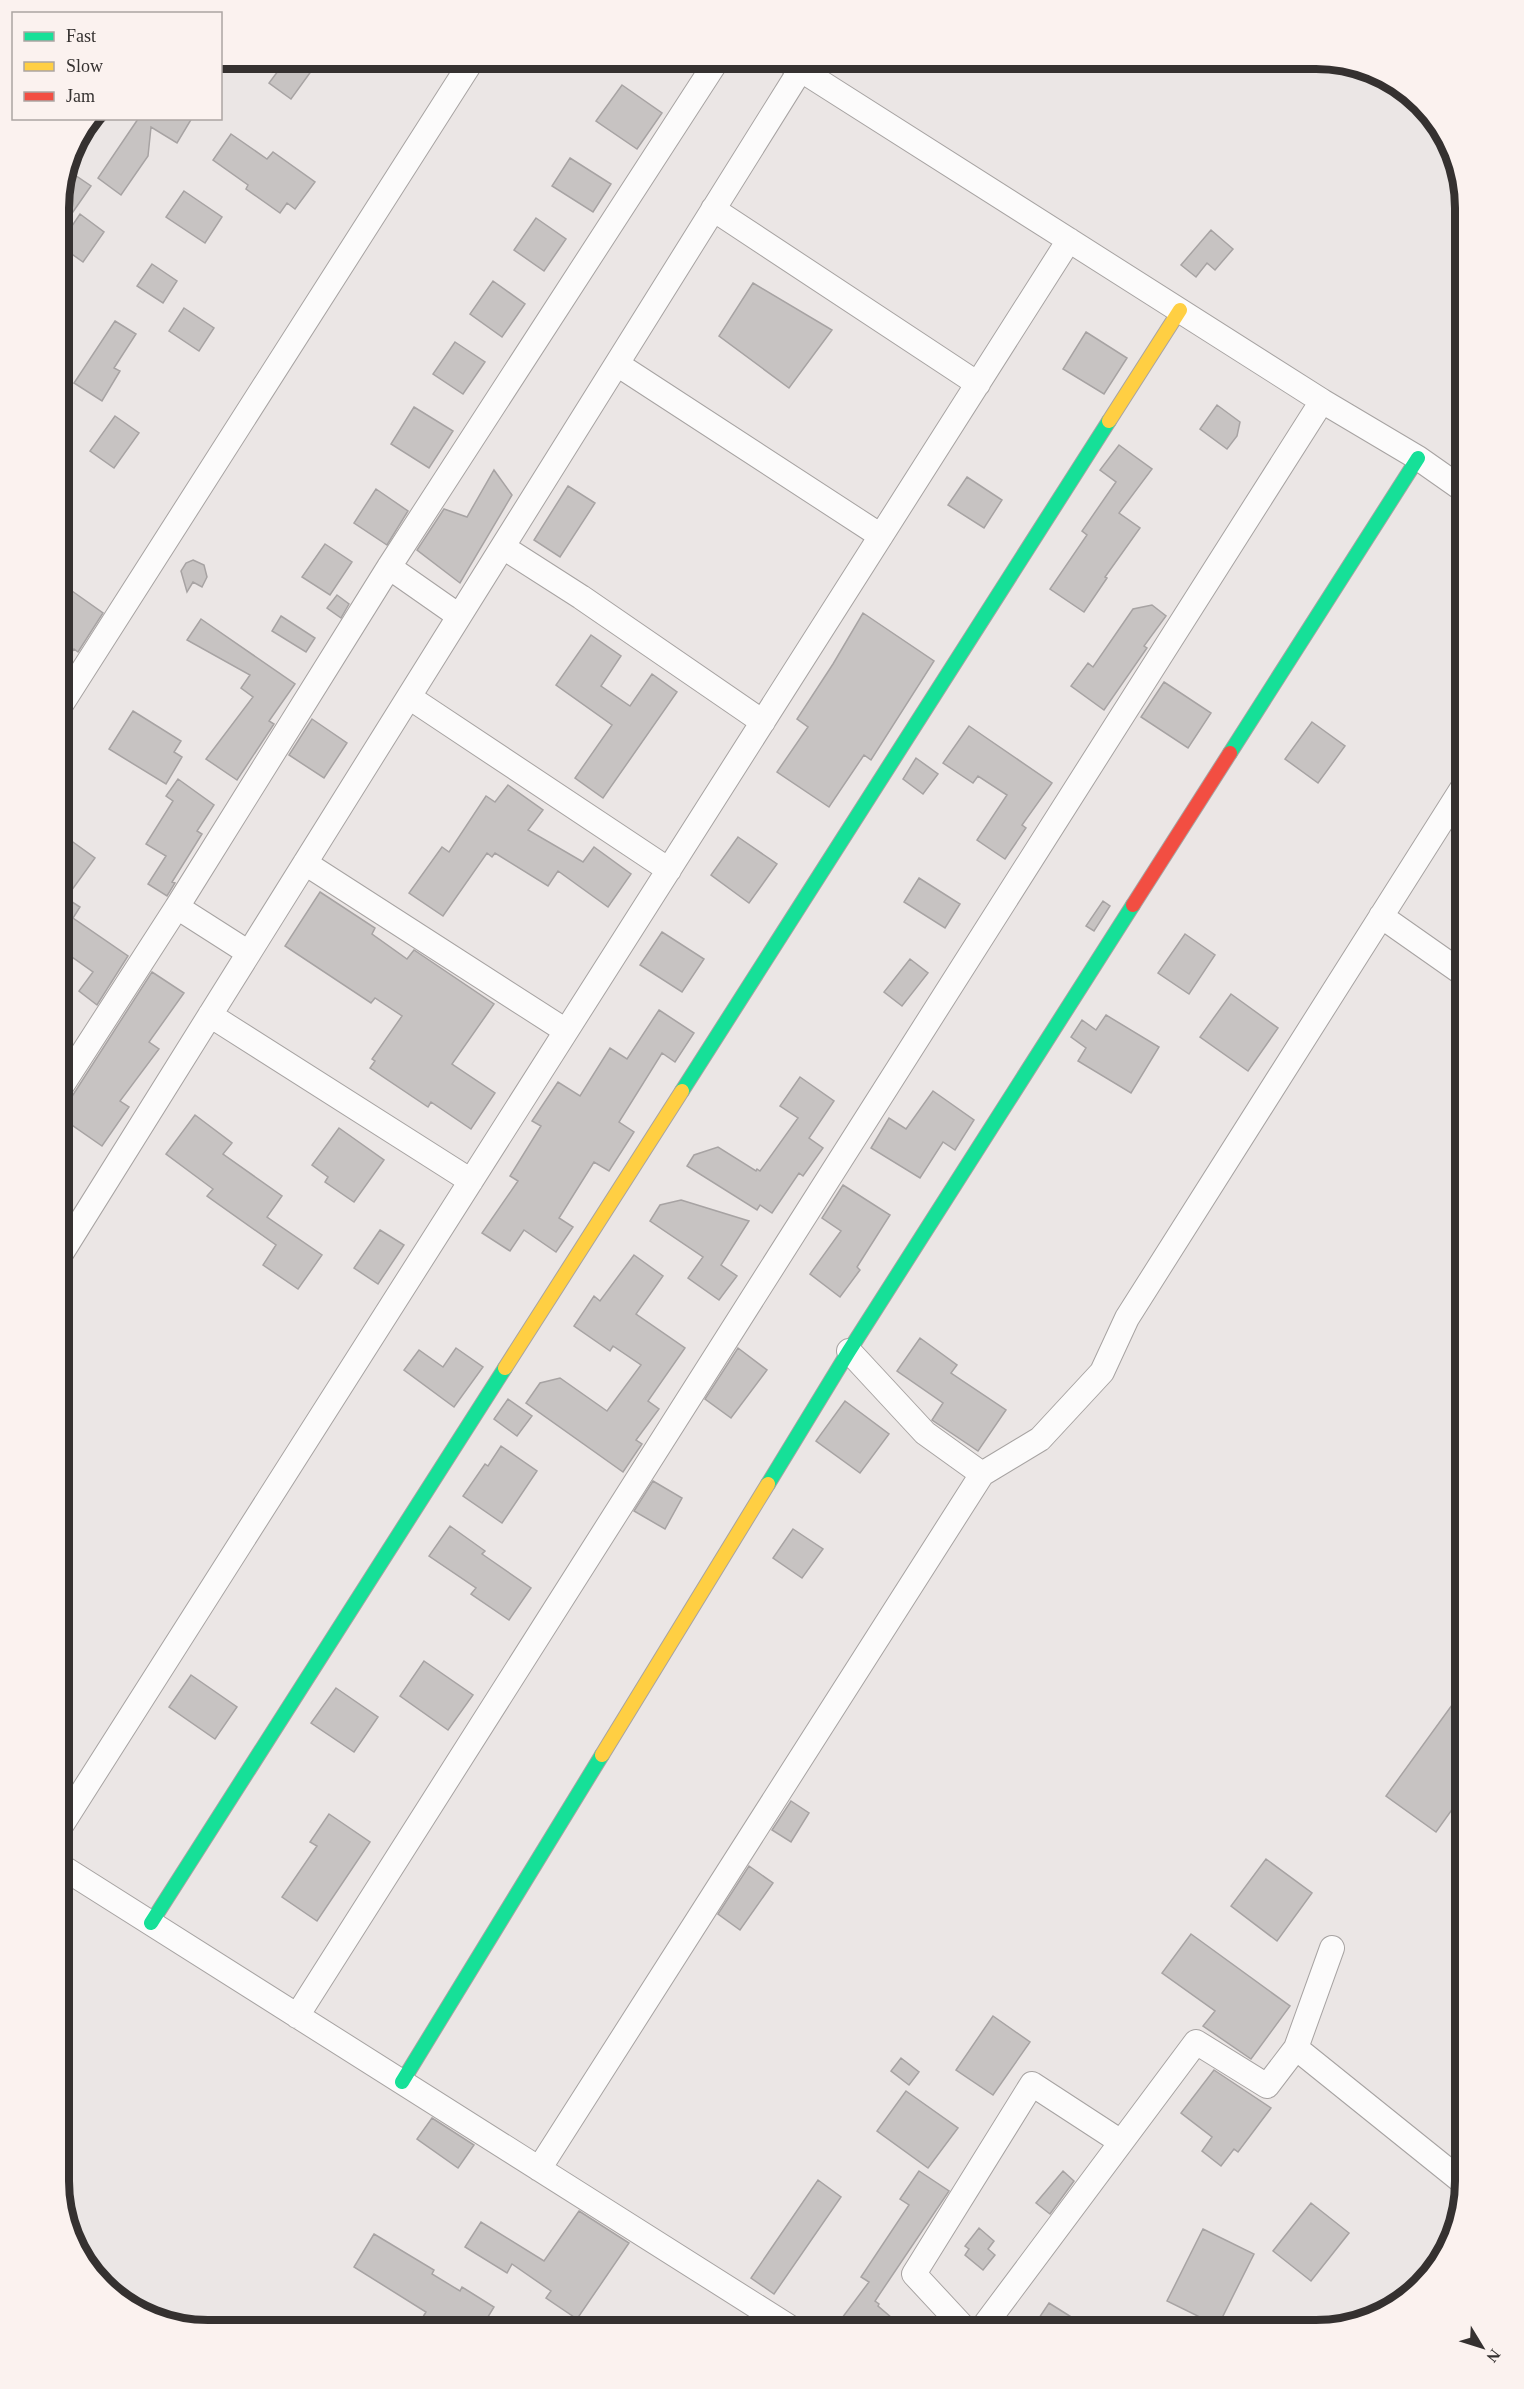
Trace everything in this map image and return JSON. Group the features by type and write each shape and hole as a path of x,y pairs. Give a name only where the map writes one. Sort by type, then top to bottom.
{"main road":[{"path":"151,1923 1180,310"},
{"path":"402,2082 849,1351 1418,458"}],"street":[{"path":"69,692 468,69"},
{"path":"69,1074 177,907 389,567 712,69"},
{"path":"69,1241 713,209 790,69"},
{"path":"801,69 1322,401 1455,483"},
{"path":"713,209 978,384"},
{"path":"69,1812 1069,240"},
{"path":"617,364 881,536"},
{"path":"297,2016 1322,401"},
{"path":"502,547 581,597 763,722"},
{"path":"389,567 459,616"},
{"path":"409,696 669,870"},
{"path":"539,2169 982,1474 1040,1439 1102,1372 1127,1318 1455,801"},
{"path":"305,863 566,1031"},
{"path":"177,907 249,953"},
{"path":"1380,916 1455,967"},
{"path":"210,1015 471,1181"},
{"path":"849,1351 925,1433 982,1474"},
{"path":"69,1871 778,2320"},
{"path":"988,2320 1196,2042 1267,2086 1296,2048 1332,1948"},
{"path":"1296,2048 1455,2176"},
{"path":"957,2320 914,2274 1032,2084 1122,2142"}],"building":[{"path":"280,69 313,69 291,99 269,83"},
{"path":"622,85 662,113 637,149 596,121"},
{"path":"137,120 191,120 177,143 151,127 148,156 121,195 98,178"},
{"path":"231,134 267,159 273,152 315,182 295,209 287,203 280,213 246,189 248,185 213,160"},
{"path":"570,158 611,184 593,212 552,186"},
{"path":"74,174 91,186 69,218 69,199"},
{"path":"184,191 222,217 205,243 166,217"},
{"path":"80,214 104,232 83,262 69,252 69,230"},
{"path":"536,218 566,239 544,271 514,250"},
{"path":"1211,230 1233,249 1215,270 1207,263 1196,277 1181,265"},
{"path":"152,264 177,281 163,303 137,286"},
{"path":"493,281 525,304 502,337 470,314"},
{"path":"753,283 832,330 789,388 719,336"},
{"path":"184,308 214,328 199,351 169,331"},
{"path":"115,321 136,334 114,368 120,371 102,401 74,383"},
{"path":"1086,332 1127,358 1104,394 1063,369"},
{"path":"455,342 485,362 463,394 433,374"},
{"path":"1217,405 1240,422 1237,436 1227,449 1200,429"},
{"path":"414,407 453,431 429,468 391,444"},
{"path":"115,416 139,433 114,468 90,451"},
{"path":"1119,445 1152,469 1119,513 1140,528 1105,577 1107,578 1084,612 1050,589 1087,535 1082,531 1116,482 1100,470"},
{"path":"494,470 512,495 460,583 417,550 444,509 467,517"},
{"path":"967,477 1002,500 984,528 948,505"},
{"path":"568,486 595,503 560,557 534,540"},
{"path":"376,489 408,511 387,545 354,523"},
{"path":"325,544 352,562 330,595 302,577"},
{"path":"193,560 204,565 207,577 202,587 193,582 187,592 181,571 186,563"},
{"path":"72,591 103,613 78,652 74,649 69,656 69,595"},
{"path":"337,595 349,604 341,618 327,608"},
{"path":"1152,605 1166,616 1144,646 1147,648 1104,710 1071,686 1088,663 1093,667 1133,609"},
{"path":"863,613 934,661 871,760 864,755 829,807 777,772 808,727 797,719"},
{"path":"281,616 315,638 306,652 272,631"},
{"path":"201,619 295,684 269,721 274,724 237,780 206,759 253,697 241,688 250,675 187,640"},
{"path":"591,635 621,656 601,686 630,706 652,674 677,692 603,798 575,778 612,725 556,685"},
{"path":"1164,682 1211,713 1188,748 1141,717"},
{"path":"133,711 181,741 174,752 182,757 166,784 109,749"},
{"path":"312,719 347,743 324,778 289,755"},
{"path":"1312,722 1345,746 1318,783 1285,759"},
{"path":"969,726 1052,783 1022,825 1026,828 1005,859 977,840 1007,795 978,776 973,783 943,763"},
{"path":"916,758 938,774 923,794 903,779"},
{"path":"178,779 214,805 197,831 202,834 172,882 175,883 167,896 148,884 166,856 146,844 173,801 166,796"},
{"path":"508,785 543,810 528,830 583,862 594,847 631,874 608,907 558,871 548,886 495,853 492,857 487,853 443,916 409,893 442,847 449,852 486,796 495,802"},
{"path":"738,837 777,864 749,903 711,875"},
{"path":"69,839 95,858 69,894"},
{"path":"919,878 960,904 945,928 904,902"},
{"path":"320,892 375,928 372,934 407,959 414,950 494,1004 452,1064 495,1093 471,1129 431,1102 428,1107 370,1068 375,1061 372,1059 402,1016 375,998 371,1003 285,946"},
{"path":"69,900 80,907 73,918 128,956 97,1005 79,991 93,972 69,955"},
{"path":"1103,901 1110,906 1094,931 1086,926"},
{"path":"662,932 704,959 682,992 640,965"},
{"path":"1185,934 1215,955 1189,994 1158,973"},
{"path":"910,959 928,973 902,1006 884,992"},
{"path":"152,972 184,993 149,1042 159,1049 120,1101 129,1107 102,1146 69,1123 69,1100"},
{"path":"1231,994 1278,1028 1248,1071 1200,1037"},
{"path":"659,1010 694,1033 675,1062 662,1053 619,1122 634,1132 609,1171 594,1162 559,1218 573,1227 556,1252 524,1230 510,1251 482,1233 518,1181 510,1176 541,1126 532,1121 558,1082 580,1096 610,1048 627,1059"},
{"path":"1106,1015 1159,1047 1131,1093 1078,1061 1086,1048 1071,1037 1082,1020 1096,1030"},
{"path":"800,1077 834,1101 809,1138 823,1148 803,1176 799,1173 772,1213 760,1205 757,1210 687,1166 694,1155 718,1147 756,1171 757,1169 760,1171 798,1118 780,1106"},
{"path":"933,1091 974,1120 955,1150 943,1142 920,1178 871,1148 889,1118 906,1129"},
{"path":"195,1115 232,1143 223,1154 282,1196 267,1217 322,1255 298,1289 263,1265 276,1245 207,1196 213,1189 166,1154"},
{"path":"339,1128 384,1160 354,1202 325,1182 328,1177 312,1165"},
{"path":"843,1185 890,1215 857,1267 860,1270 840,1297 810,1274 841,1231 822,1218"},
{"path":"681,1200 749,1221 721,1265 737,1276 719,1300 688,1278 703,1257 650,1221 660,1205"},
{"path":"380,1230 404,1245 378,1284 354,1268"},
{"path":"634,1255 663,1276 636,1314 685,1348 648,1401 659,1409 636,1440 642,1444 623,1472 526,1403 540,1383 560,1378 607,1411 641,1365 613,1346 610,1351 574,1326 594,1296 600,1301"},
{"path":"920,1338 957,1365 951,1373 1006,1410 978,1451 932,1420 943,1403 897,1371"},
{"path":"456,1348 483,1367 454,1407 404,1370 419,1350 443,1367"},
{"path":"738,1348 767,1370 731,1418 705,1399"},
{"path":"508,1399 532,1416 517,1436 494,1419"},
{"path":"845,1401 889,1434 860,1473 816,1441"},
{"path":"501,1446 537,1471 502,1523 463,1496 485,1464 488,1466"},
{"path":"653,1481 682,1498 665,1529 634,1511"},
{"path":"450,1526 485,1551 482,1554 531,1588 509,1620 471,1594 476,1588 429,1556"},
{"path":"793,1529 823,1549 802,1578 773,1558"},
{"path":"424,1661 473,1695 448,1730 400,1696"},
{"path":"191,1675 237,1707 215,1739 169,1707"},
{"path":"336,1688 378,1717 354,1752 311,1723"},
{"path":"1452,1705 1455,1707 1455,1805 1436,1832 1386,1796"},
{"path":"791,1801 809,1813 791,1842 772,1830"},
{"path":"329,1814 370,1842 317,1921 282,1897 317,1846 310,1842"},
{"path":"1266,1859 1312,1893 1277,1941 1231,1906"},
{"path":"749,1866 773,1883 740,1930 718,1914"},
{"path":"1191,1934 1290,2006 1251,2059 1203,2026 1215,2011 1162,1973"},
{"path":"993,2016 1030,2042 993,2095 956,2070"},
{"path":"901,2058 919,2072 909,2085 891,2071"},
{"path":"1214,2070 1271,2108 1238,2152 1234,2149 1221,2166 1202,2151 1212,2137 1181,2113"},
{"path":"906,2091 958,2128 928,2168 877,2131"},
{"path":"432,2118 474,2145 458,2168 417,2139"},
{"path":"919,2171 949,2191 875,2301 894,2320 840,2320 869,2282 861,2277 909,2205 900,2199"},
{"path":"1063,2171 1074,2181 1050,2214 1036,2203"},
{"path":"818,2180 841,2197 774,2294 751,2278"},
{"path":"1311,2203 1349,2233 1311,2281 1273,2251"},
{"path":"579,2211 629,2243 577,2319 546,2298 551,2291 512,2264 507,2273 465,2247 481,2222 544,2261"},
{"path":"979,2228 994,2241 988,2249 995,2255 983,2270 965,2255 969,2249 965,2246"},
{"path":"1203,2229 1254,2254 1221,2320 1206,2320 1167,2301"},
{"path":"374,2234 434,2270 432,2274 460,2291 462,2287 494,2307 486,2320 421,2320 426,2312 354,2267"},
{"path":"1049,2303 1076,2320 1038,2320"}],"traffic: fast":[{"path":"682,1091 1109,421"},
{"path":"1230,753 1418,458"},
{"path":"768,1484 849,1351 1133,905"},
{"path":"151,1923 505,1368"},
{"path":"402,2082 602,1755"}],"traffic: slow":[{"path":"1109,421 1180,310"},
{"path":"505,1368 682,1091"},
{"path":"602,1755 768,1484"}],"traffic: jam":[{"path":"1133,905 1230,753"}]}
